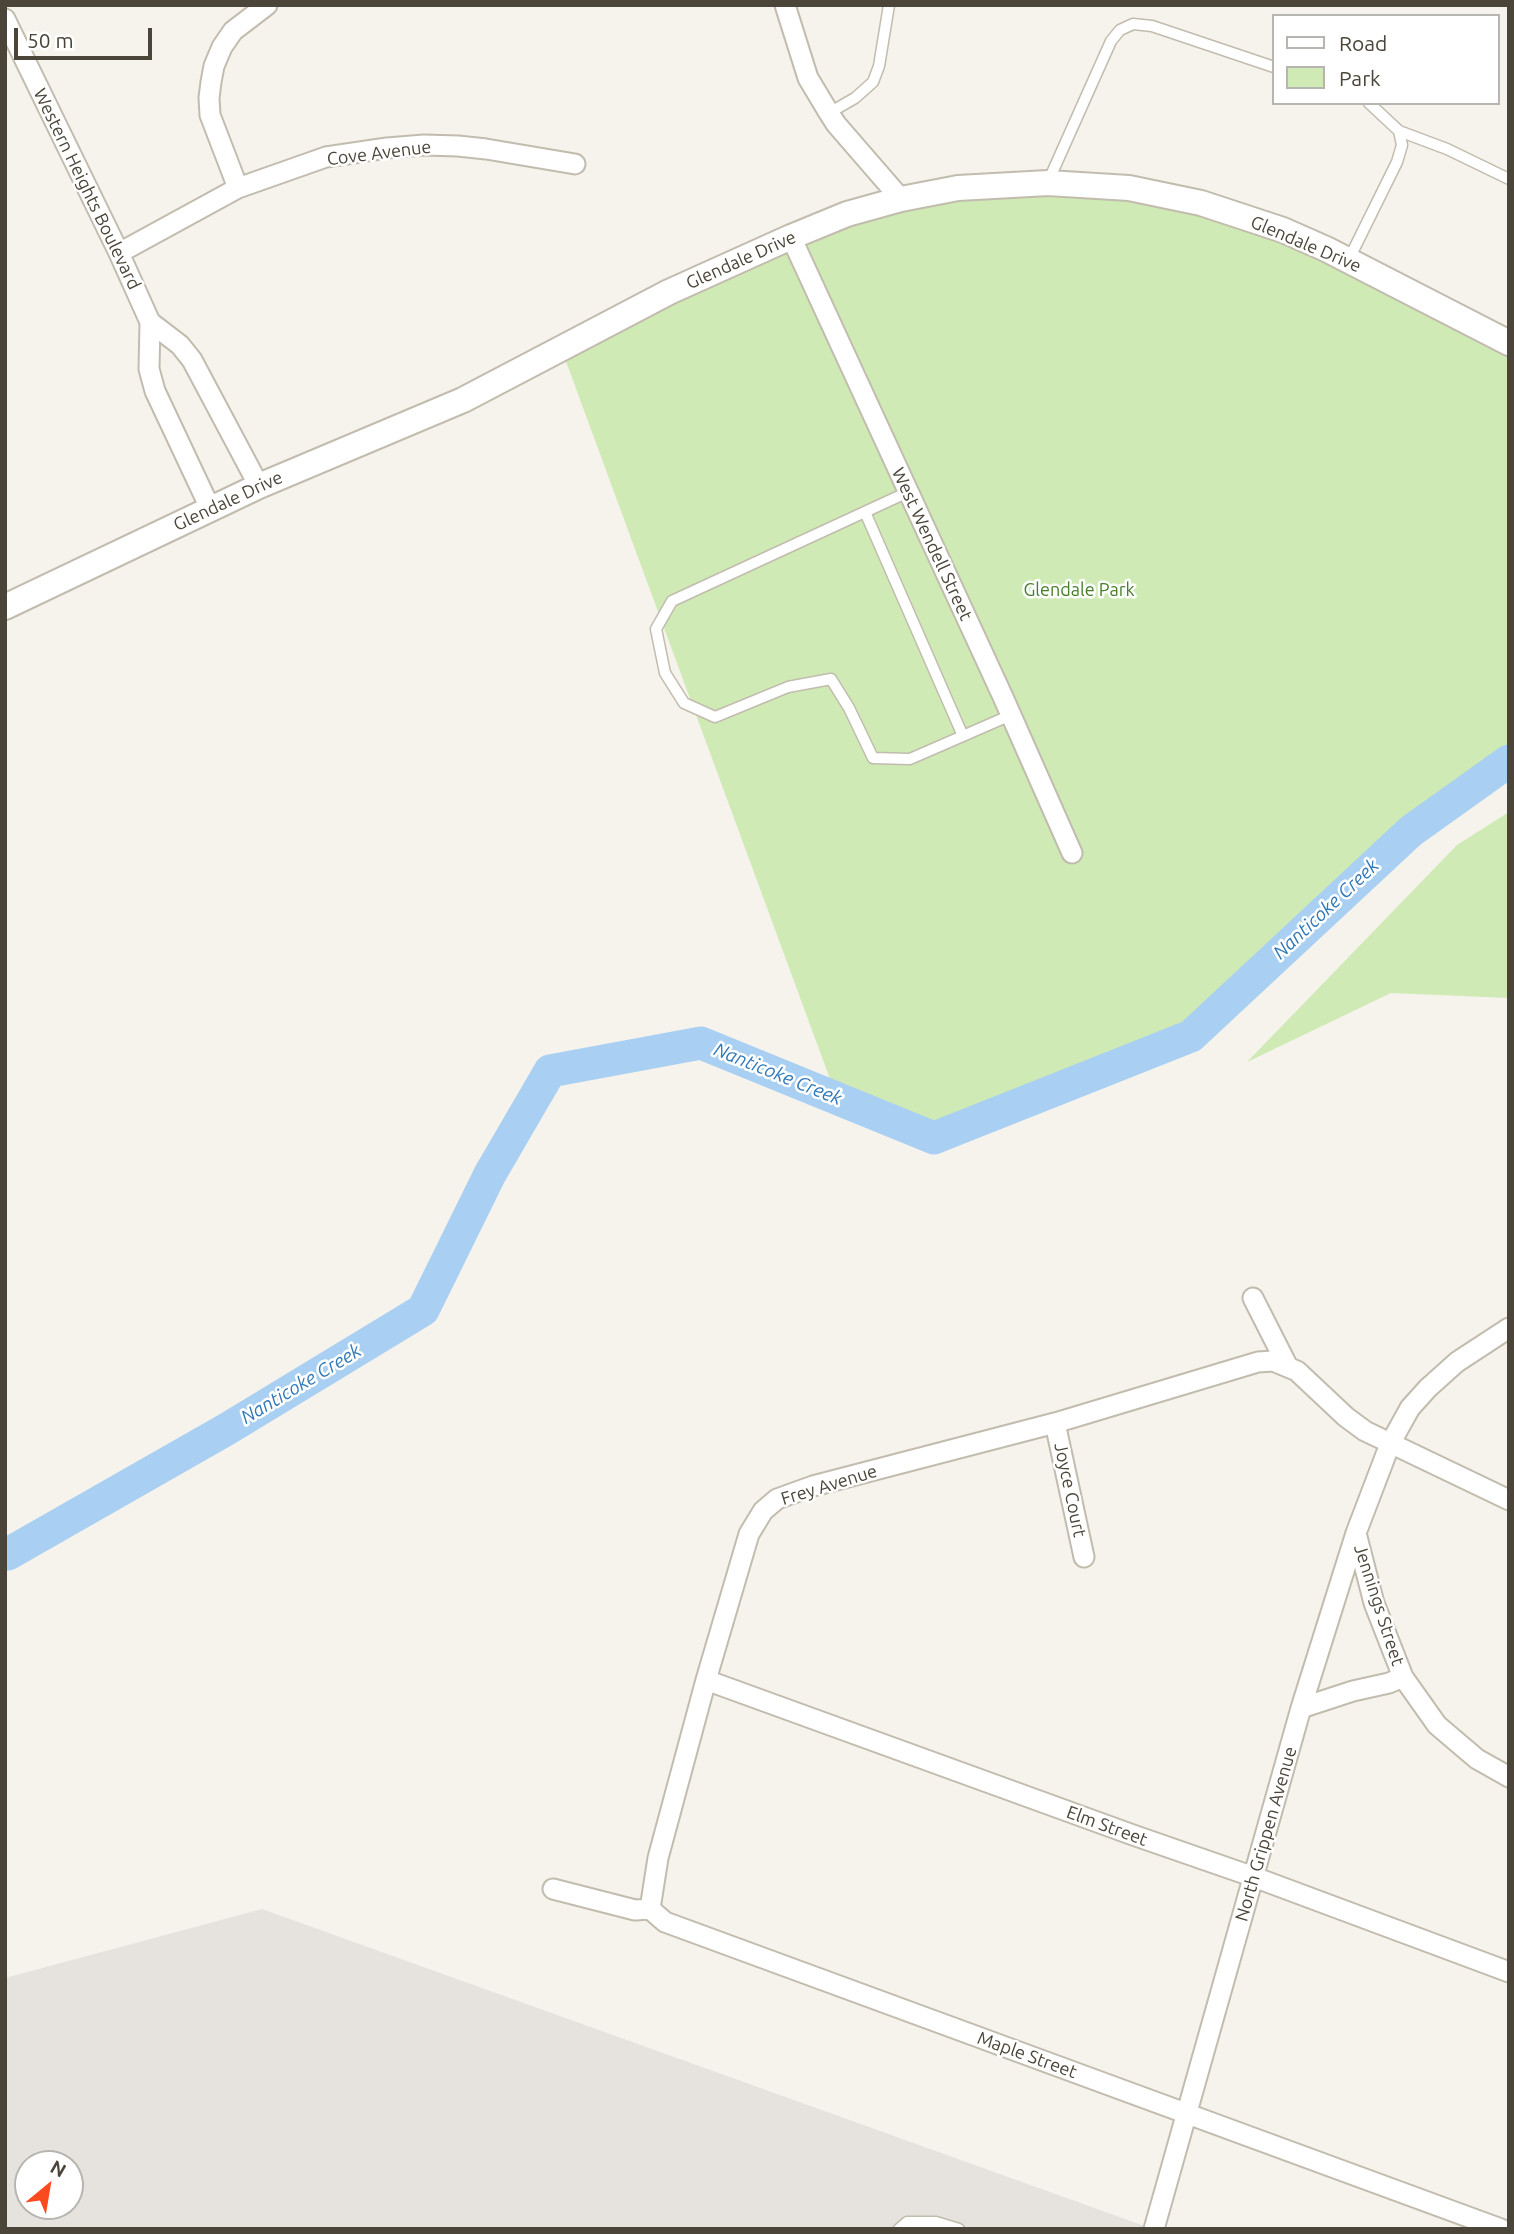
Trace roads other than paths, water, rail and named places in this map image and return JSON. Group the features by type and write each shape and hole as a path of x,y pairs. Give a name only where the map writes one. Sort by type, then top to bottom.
{"street":[{"path":"238,188 210,115 211,82 222,47 233,31 267,5"},
{"path":"785,5 808,78 836,124 901,199"},
{"name":"Western Heights Boulevard","path":"5,19 150,322 149,369 155,391 210,508"},
{"name":"Cove Avenue","path":"119,253 238,188 326,157 424,145 472,147 575,164"},
{"name":"Glendale Drive","path":"5,607 259,485 463,400 670,292 791,237 847,214 901,199 958,188 1048,183 1129,188 1200,203 1283,230 1348,260 1509,343"},
{"name":"West Wendell Street","path":"791,237 1072,853"},
{"name":"Western Heights Boulevard","path":"150,322 180,345 192,360 259,485"},
{"path":"1253,1298 1292,1368 1346,1417 1390,1444 1509,1500"},
{"name":"North Grippen Avenue","path":"1154,2229 1301,1708 1356,1533 1390,1444 1410,1408 1428,1388 1457,1362 1509,1328"},
{"name":"Frey Avenue","path":"650,1909 658,1858 749,1534 763,1511 777,1499 813,1486 1055,1423 1258,1362 1273,1361 1292,1368"},
{"name":"Joyce Court","path":"1055,1423 1084,1557"},
{"name":"Jennings Street","path":"1356,1533 1374,1603 1403,1677 1437,1725 1477,1759 1509,1777"},
{"name":"Jennings Street","path":"1301,1708 1403,1677"},
{"name":"Elm Street","path":"706,1680 1254,1877 1509,1972"},
{"name":"Maple Street","path":"553,1889 635,1910 650,1909 665,1922 1501,2229"}],"lane":[{"path":"829,113 855,98 873,82 879,66 889,5"},
{"path":"1048,183 1111,41 1120,30 1133,24 1152,26 1272,66"},
{"path":"1371,105 1399,131 1447,149 1509,179"},
{"path":"1348,260 1397,162 1402,145 1399,131"},
{"path":"908,492 672,601 656,629 665,673 684,703 715,717 788,687 831,679 849,708 873,758 910,759 1011,715"},
{"path":"865,512 963,736"},
{"path":"899,2229 907,2222 936,2222 959,2229"}],"waterway":[{"name":"Nanticoke Creek","path":"5,1553 8,1554 227,1429 423,1310 490,1174 550,1071 701,1043 934,1138 1191,1036 1411,831 1509,761"}],"park label":[{"name":"Glendale Park","path":"1079,590"}]}
